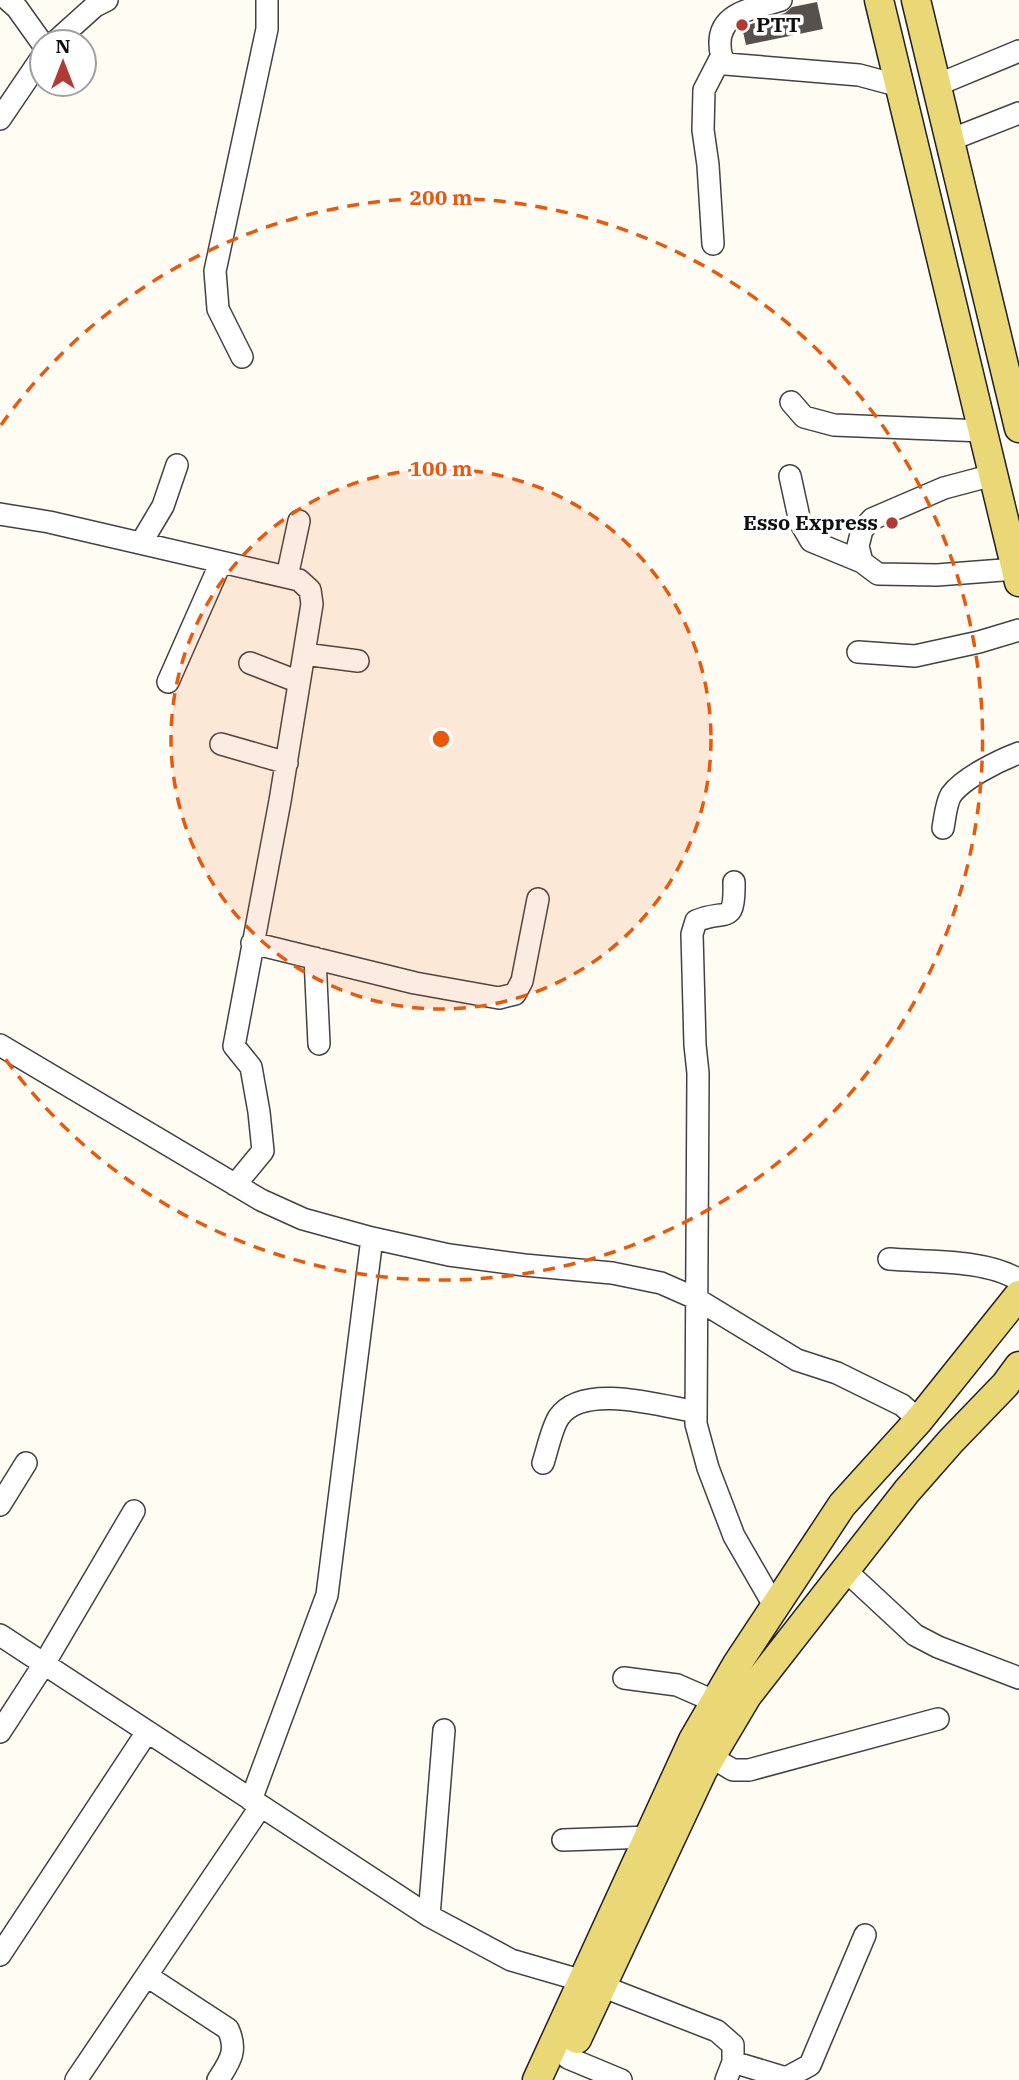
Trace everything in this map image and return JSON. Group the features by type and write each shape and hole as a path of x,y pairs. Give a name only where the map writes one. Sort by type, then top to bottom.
{"main road":[{"path":"879,0 1017,575"},
{"path":"916,0 1019,428"},
{"path":"563,2069 650,1837 693,1740 737,1664 842,1505 919,1420 1019,1295"},
{"path":"537,2080 594,1985 711,1757 747,1696 933,1461 1014,1382"}],"street":[{"path":"8,0 31,28"},
{"path":"71,28 95,6 107,0"},
{"path":"242,357 218,309 215,271 267,29 267,0"},
{"path":"713,244 703,130 704,90 721,57 720,34 735,14 781,0"},
{"path":"937,85 1019,51"},
{"path":"721,57 726,64 859,75 900,86"},
{"path":"0,119 28,78"},
{"path":"950,140 1019,113"},
{"path":"791,402 804,417 834,425 983,431"},
{"path":"141,543 163,506 177,465"},
{"path":"790,475 800,523 811,541 862,562 878,574 1017,575"},
{"path":"862,562 859,546 862,530 873,519 944,488 993,475"},
{"path":"0,514 49,522 287,577 299,580 310,590 312,604 286,763 234,1046 251,1067 262,1151 235,1185"},
{"path":"287,577 299,521"},
{"path":"168,682 221,562"},
{"path":"859,652 915,656 1019,630"},
{"path":"304,654 358,661"},
{"path":"250,663 299,682"},
{"path":"221,744 286,763"},
{"path":"943,828 950,796 964,782 1019,753"},
{"path":"734,882 735,903 732,910 720,917 704,918 696,922 692,934 698,1073 696,1424 708,1468 734,1536 775,1607"},
{"path":"252,943 415,983 499,998 515,995 522,981 538,899"},
{"path":"315,958 319,1044"},
{"path":"0,1045 261,1200 303,1219 449,1255 611,1273 661,1283 695,1298 797,1360 837,1373 902,1405 919,1420"},
{"path":"76,2080 147,1976 256,1803 327,1595 372,1238"},
{"path":"889,1259 979,1266 1008,1273 1019,1280"},
{"path":"542,1464 559,1416 571,1407 590,1399 613,1396 696,1412"},
{"path":"0,1506 26,1463"},
{"path":"0,1732 44,1664 134,1511"},
{"path":"845,1570 915,1635 938,1647 1019,1678"},
{"path":"0,1635 429,1916 511,1960 594,1985 717,2031 733,2045 729,2071 789,2079 810,2065 866,1936"},
{"path":"624,1678 677,1685 716,1702"},
{"path":"711,1757 733,1770 749,1770 938,1719"},
{"path":"429,1916 444,1730"},
{"path":"0,1955 147,1732"},
{"path":"563,1840 650,1837"},
{"path":"147,1976 228,2029 234,2043 230,2062 218,2080"},
{"path":"563,2069 621,2080"}],"building":[{"path":"817,2 823,29 746,45 742,27 785,13 792,7"}],"place":[{"name":"PTT","path":"742,25"},
{"name":"Esso Express","path":"892,523"}]}
